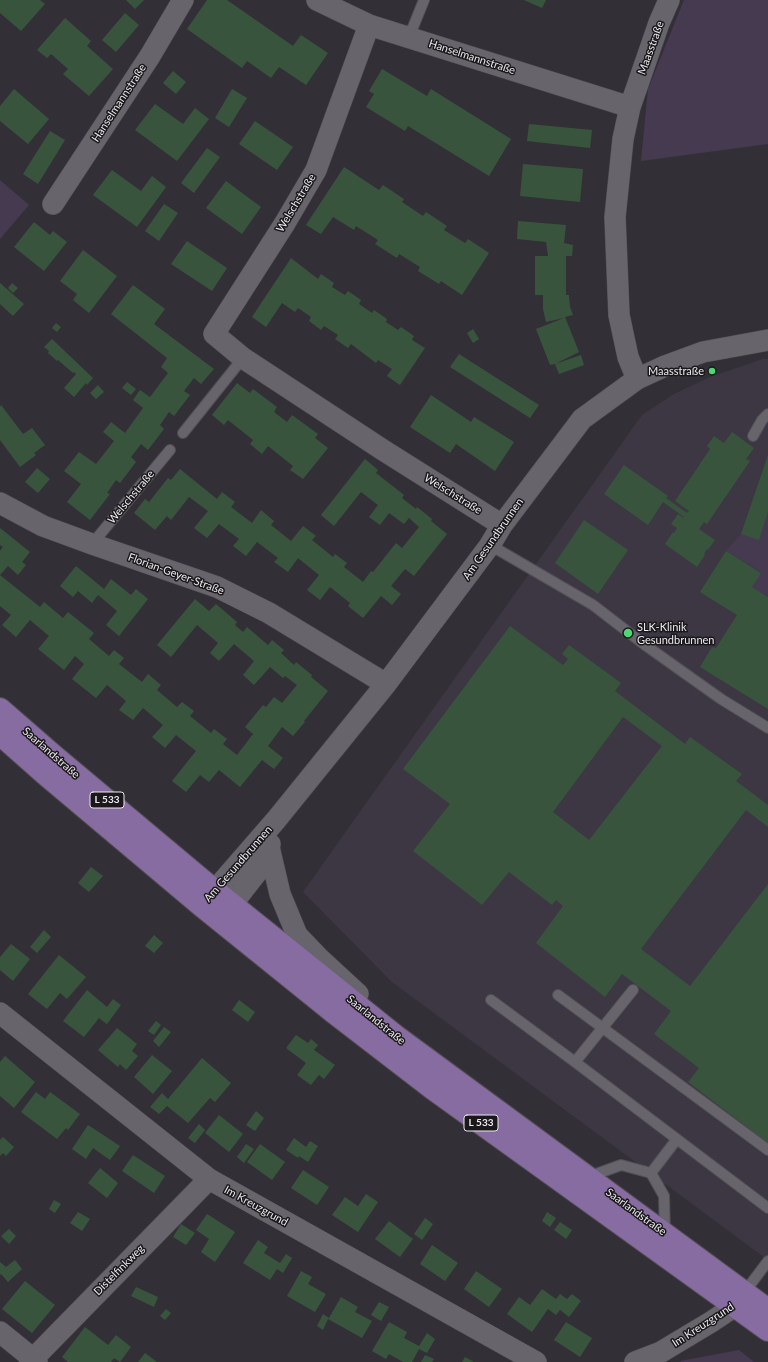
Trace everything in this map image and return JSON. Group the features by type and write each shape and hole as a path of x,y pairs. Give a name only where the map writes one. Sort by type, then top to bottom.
{"main road":[{"name":"Saarlandstraße","path":"0,709 216,900 332,1011 432,1088 739,1299 768,1310"},
{"name":"Saarlandstraße","path":"0,734 50,778 216,900 397,1037 665,1233 739,1299 768,1330"}],"street":[{"name":"Hanselmannstraße","path":"53,204 150,56 183,0"},
{"name":"Hanselmannstraße","path":"317,0 369,25 630,107"},
{"name":"Maasstraße","path":"637,379 628,356 619,315 615,217 623,139 630,107 669,0"},
{"name":"Welschstraße","path":"369,25 316,170 285,223 214,334 243,358 383,450 502,525"},
{"name":"Am Gesundbrunnen","path":"216,900 276,820 386,684 490,545 502,525 582,419 637,379 665,366 703,352 768,340"},
{"name":"Florian-Geyer-Straße","path":"0,503 43,526 217,587 269,613 386,684"},
{"name":"Am Gesundbrunnen","path":"216,900 240,894 265,862 276,820"},
{"name":"Am Gesundbrunnen","path":"269,847 280,894 297,935 319,958 374,1008 397,1037"},
{"name":"Im Kreuzgrund","path":"0,1013 209,1179 536,1362"},
{"name":"Distelfinkweg","path":"33,1361 209,1179"},
{"name":"Im Kreuzgrund","path":"635,1362 667,1357 739,1299"},
{"path":"0,1332 33,1361"}],"lane":[{"path":"409,37 424,0"},
{"path":"184,433 243,358"},
{"path":"753,436 762,420 768,414"},
{"name":"Welschstraße","path":"92,544 170,450"},
{"path":"490,545 593,605 645,645 721,699 768,728"},
{"path":"575,1062 633,990"},
{"path":"558,995 768,1150"},
{"path":"491,1000 768,1208"},
{"path":"651,1173 677,1139"},
{"path":"588,1177 621,1165 651,1173 664,1196 665,1233"},
{"path":"739,1299 768,1261"}],"shaded area":[{"path":"684,0 768,0 768,144 641,161 648,89"},
{"path":"0,180 29,205 0,239"},
{"name":"SLK-Klinik Gesundbrunnen","path":"763,359 768,359 768,1260 392,982 303,892 642,415 674,394 710,377"},
{"path":"768,512 768,597 752,587 761,572 726,551 741,534 759,540"},
{"path":"739,1350 754,1362 680,1361"}],"building":[{"path":"0,0 40,0 45,4 21,31 0,13"},
{"path":"126,0 144,0 135,9"},
{"path":"207,0 227,0 293,46 301,35 328,53 306,85 279,67 271,78 247,61 242,68 187,29"},
{"path":"524,0 546,0 542,8"},
{"path":"125,13 139,25 116,52 102,40"},
{"path":"65,18 91,41 87,46 113,69 89,96 63,74 68,69 51,54 47,58 37,50"},
{"path":"382,69 427,96 431,89 511,139 489,176 408,126 405,131 366,107 374,94 369,91"},
{"path":"173,71 186,82 176,94 163,83"},
{"path":"14,89 49,119 28,144 0,121 0,106"},
{"path":"232,89 247,98 229,127 215,118"},
{"path":"155,104 183,124 195,108 209,119 177,161 135,130"},
{"path":"255,121 293,147 277,170 239,144"},
{"path":"529,124 592,130 590,148 527,141"},
{"path":"50,131 65,140 38,184 23,174"},
{"path":"207,148 220,157 194,193 181,183"},
{"path":"523,164 583,169 580,202 520,196"},
{"path":"344,167 379,190 383,185 404,199 402,202 423,216 426,212 447,226 444,230 465,243 468,239 489,253 462,295 441,281 439,284 418,271 420,267 399,254 397,258 375,244 378,240 356,226 354,230 333,217 321,234 306,225"},
{"path":"112,170 141,191 152,176 166,187 137,227 93,195"},
{"path":"226,181 261,207 242,234 206,208"},
{"path":"164,204 178,213 159,241 145,231"},
{"path":"518,221 566,225 564,243 573,245 572,256 566,256 566,295 569,295 570,307 573,315 565,317 579,352 555,364 550,365 536,329 564,318 546,322 543,309 543,295 535,295 535,256 548,256 546,242 517,239"},
{"path":"34,222 50,235 53,231 67,242 44,271 14,247"},
{"path":"187,241 227,268 212,291 171,264"},
{"path":"83,250 117,276 89,313 73,300 77,294 60,281"},
{"path":"291,258 318,279 321,274 334,283 332,287 345,295 348,291 361,300 359,304 372,313 374,310 387,319 386,322 398,330 401,327 414,336 412,340 425,348 400,385 387,376 392,369 378,360 376,363 351,344 348,348 335,339 338,335 324,326 321,330 309,321 311,317 298,308 295,312 282,303 266,327 252,317"},
{"path":"0,283 24,304 13,316 0,304"},
{"path":"12,283 18,288 13,293 8,288"},
{"path":"133,285 165,309 154,324 214,369 201,384 194,378 184,391 190,395 174,416 169,412 160,425 164,429 148,450 141,444 131,457 136,462 120,483 116,480 107,493 110,494 90,520 67,502 81,484 64,471 79,452 96,464 114,441 103,432 111,422 125,433 143,408 133,400 140,390 150,397 168,373 161,367 167,358 111,314"},
{"path":"56,323 61,327 57,332 52,328"},
{"path":"473,329 479,339 473,343 467,333"},
{"path":"52,339 93,378 87,385 86,383 74,397 64,388 76,374 58,360 57,361 44,347"},
{"path":"459,354 539,405 530,418 450,367"},
{"path":"581,355 584,365 559,374 555,364"},
{"path":"127,382 136,389 131,395 122,388"},
{"path":"237,383 250,393 253,389 277,407 274,412 287,422 292,415 318,434 315,438 328,448 303,479 290,470 293,466 268,446 262,454 250,444 253,440 228,420 224,425 212,415"},
{"path":"98,385 104,392 96,399 90,393"},
{"path":"431,395 471,422 474,417 514,442 495,471 456,444 450,453 410,427"},
{"path":"1,405 23,434 32,428 45,445 34,453 36,455 20,467 0,440"},
{"path":"732,432 754,448 746,459 750,461 707,524 704,522 699,529 715,540 708,550 707,549 697,567 665,544 677,528 671,524 678,514 684,517 663,502 648,525 604,494 624,465 668,496 666,498 687,513 689,511 675,501 710,449 707,446 714,436 724,443"},
{"path":"768,455 768,512 759,540 741,534"},
{"path":"365,459 378,470 376,473 404,495 402,498 416,509 417,507 432,519 431,521 447,534 414,576 405,569 391,586 401,594 392,605 381,596 363,618 348,606 350,603 330,587 320,600 307,590 319,575 298,558 288,572 274,562 278,558 257,542 246,556 233,546 239,539 219,524 207,538 194,528 208,511 189,497 171,520 167,516 155,530 134,513 145,499 149,502 168,478 171,480 180,469 217,499 222,492 235,502 231,507 252,523 261,510 274,521 271,525 291,541 303,526 316,536 312,540 333,557 335,554 347,563 344,567 363,582 396,543 402,548 419,527 409,518 404,524 389,513 380,525 369,517 378,505 361,492 334,526 321,515"},
{"path":"37,468 50,479 38,493 25,482"},
{"path":"584,520 628,550 598,594 555,563"},
{"path":"0,528 30,552 22,562 26,565 18,575 8,566 0,575 0,551 3,547 0,545"},
{"path":"726,551 761,573 752,587 768,597 768,709 700,667 712,647 716,648 737,615 700,592"},
{"path":"76,566 104,589 111,579 131,595 136,589 148,599 119,636 106,625 117,611 98,595 92,603 78,591 73,597 60,586"},
{"path":"0,575 40,607 44,602 63,618 68,612 94,633 89,639 109,656 114,650 124,658 119,664 142,682 148,674 161,685 157,690 177,707 182,702 194,711 190,716 211,733 214,729 227,739 223,744 237,755 253,734 245,727 263,705 266,707 274,697 282,703 297,685 285,676 283,678 270,667 254,685 243,675 254,661 234,644 219,661 210,653 218,643 197,625 171,657 157,645 195,599 209,611 216,604 237,622 235,625 243,632 247,627 268,645 272,640 284,650 281,653 294,665 296,662 328,691 293,736 282,727 268,746 283,758 274,769 262,760 240,787 219,770 209,782 200,775 186,792 172,781 196,751 176,735 165,748 152,737 163,725 143,708 133,720 119,710 126,701 107,685 96,698 72,679 84,664 75,656 64,670 38,649 49,636 30,620 16,637 2,625 11,615 0,606"},
{"path":"510,626 563,665 568,659 562,654 569,645 621,683 615,691 685,744 690,737 742,774 736,781 768,805 768,827 746,810 641,949 690,986 768,884 768,1143 688,1082 699,1068 654,1034 671,1011 622,974 605,997 536,943 563,906 556,900 552,905 509,872 482,905 413,851 450,804 403,769","holes":["623,717 662,746 589,840 553,812"]},
{"path":"91,867 103,876 89,892 78,883"},
{"path":"44,930 51,937 37,953 30,947"},
{"path":"154,935 163,943 154,953 145,946"},
{"path":"11,944 30,959 13,981 0,970 0,957"},
{"path":"59,955 86,977 67,999 60,993 47,1009 28,994"},
{"path":"87,990 107,1007 113,999 121,1005 107,1024 99,1018 84,1037 63,1021"},
{"path":"239,1000 255,1012 248,1022 232,1010"},
{"path":"156,1021 161,1025 154,1035 148,1031"},
{"path":"164,1027 171,1032 159,1047 153,1041"},
{"path":"117,1028 137,1044 132,1051 138,1056 126,1070 120,1064 118,1067 98,1050"},
{"path":"296,1035 308,1043 311,1039 318,1045 314,1050 335,1065 324,1079 319,1075 311,1085 297,1075 306,1063 286,1048"},
{"path":"152,1055 172,1071 153,1094 134,1077"},
{"path":"5,1056 35,1082 14,1108 0,1096 0,1062"},
{"path":"202,1058 231,1083 215,1102 210,1098 188,1123 167,1106 159,1114 150,1107 162,1093 168,1099"},
{"path":"36,1092 45,1099 50,1092 80,1114 68,1130 66,1128 57,1139 21,1112"},
{"path":"256,1111 264,1118 255,1131 246,1125"},
{"path":"219,1115 243,1134 229,1152 205,1133"},
{"path":"199,1124 205,1130 195,1143 188,1138"},
{"path":"88,1125 120,1146 110,1160 93,1148 86,1159 72,1149"},
{"path":"3,1137 14,1147 6,1156 3,1153 0,1156 0,1140"},
{"path":"294,1138 306,1147 310,1141 318,1146 308,1162 299,1156 298,1158 286,1150"},
{"path":"246,1144 254,1149 244,1163 237,1157"},
{"path":"260,1144 285,1162 272,1180 247,1162"},
{"path":"133,1155 165,1176 154,1193 122,1171"},
{"path":"100,1168 118,1183 107,1198 88,1183"},
{"path":"303,1170 329,1187 317,1205 291,1188"},
{"path":"366,1194 378,1202 358,1232 332,1215 345,1197 358,1206"},
{"path":"54,1200 61,1204 55,1213 49,1209"},
{"path":"78,1212 90,1219 82,1231 70,1223"},
{"path":"547,1212 556,1218 550,1227 542,1221"},
{"path":"207,1214 235,1232 215,1262 201,1252 209,1239 196,1230"},
{"path":"425,1218 433,1224 422,1240 414,1234"},
{"path":"389,1221 413,1239 400,1257 375,1239"},
{"path":"560,1222 572,1230 566,1239 554,1230"},
{"path":"181,1224 195,1233 186,1245 173,1237"},
{"path":"9,1229 16,1236 9,1244 1,1236"},
{"path":"258,1240 268,1247 264,1253 280,1263 286,1254 292,1258 283,1273 277,1269 270,1280 243,1263"},
{"path":"432,1245 458,1263 445,1281 420,1264"},
{"path":"15,1260 22,1269 8,1282 1,1274 0,1275 0,1262 6,1267"},
{"path":"301,1271 312,1277 308,1284 326,1294 315,1312 287,1296"},
{"path":"476,1271 502,1289 489,1307 464,1289"},
{"path":"25,1281 55,1305 32,1333 2,1309"},
{"path":"136,1287 158,1297 154,1307 131,1296"},
{"path":"542,1289 556,1299 560,1294 567,1299 572,1294 581,1301 569,1317 560,1310 556,1315 548,1309 532,1332 507,1314 519,1297 530,1305"},
{"path":"341,1297 358,1307 355,1312 372,1321 362,1338 328,1319 323,1330 317,1326 323,1314 329,1318"},
{"path":"379,1302 389,1307 381,1321 371,1315"},
{"path":"166,1309 171,1313 165,1320 160,1316"},
{"path":"389,1322 407,1332 404,1338 419,1346 427,1333 435,1339 427,1353 419,1349 412,1362 403,1362 389,1354 386,1359 372,1351"},
{"path":"566,1322 592,1338 580,1357 554,1340"},
{"path":"85,1327 108,1345 116,1335 131,1347 120,1362 114,1358 111,1362 68,1362 62,1357"},
{"path":"145,1353 157,1362 138,1362"},
{"path":"425,1355 434,1359 432,1362 421,1362"},
{"path":"465,1357 474,1362 462,1362"}],"place":[{"name":"Maasstraße","path":"712,371"},
{"name":"SLK-Klinik Gesundbrunnen","path":"628,633"}]}
